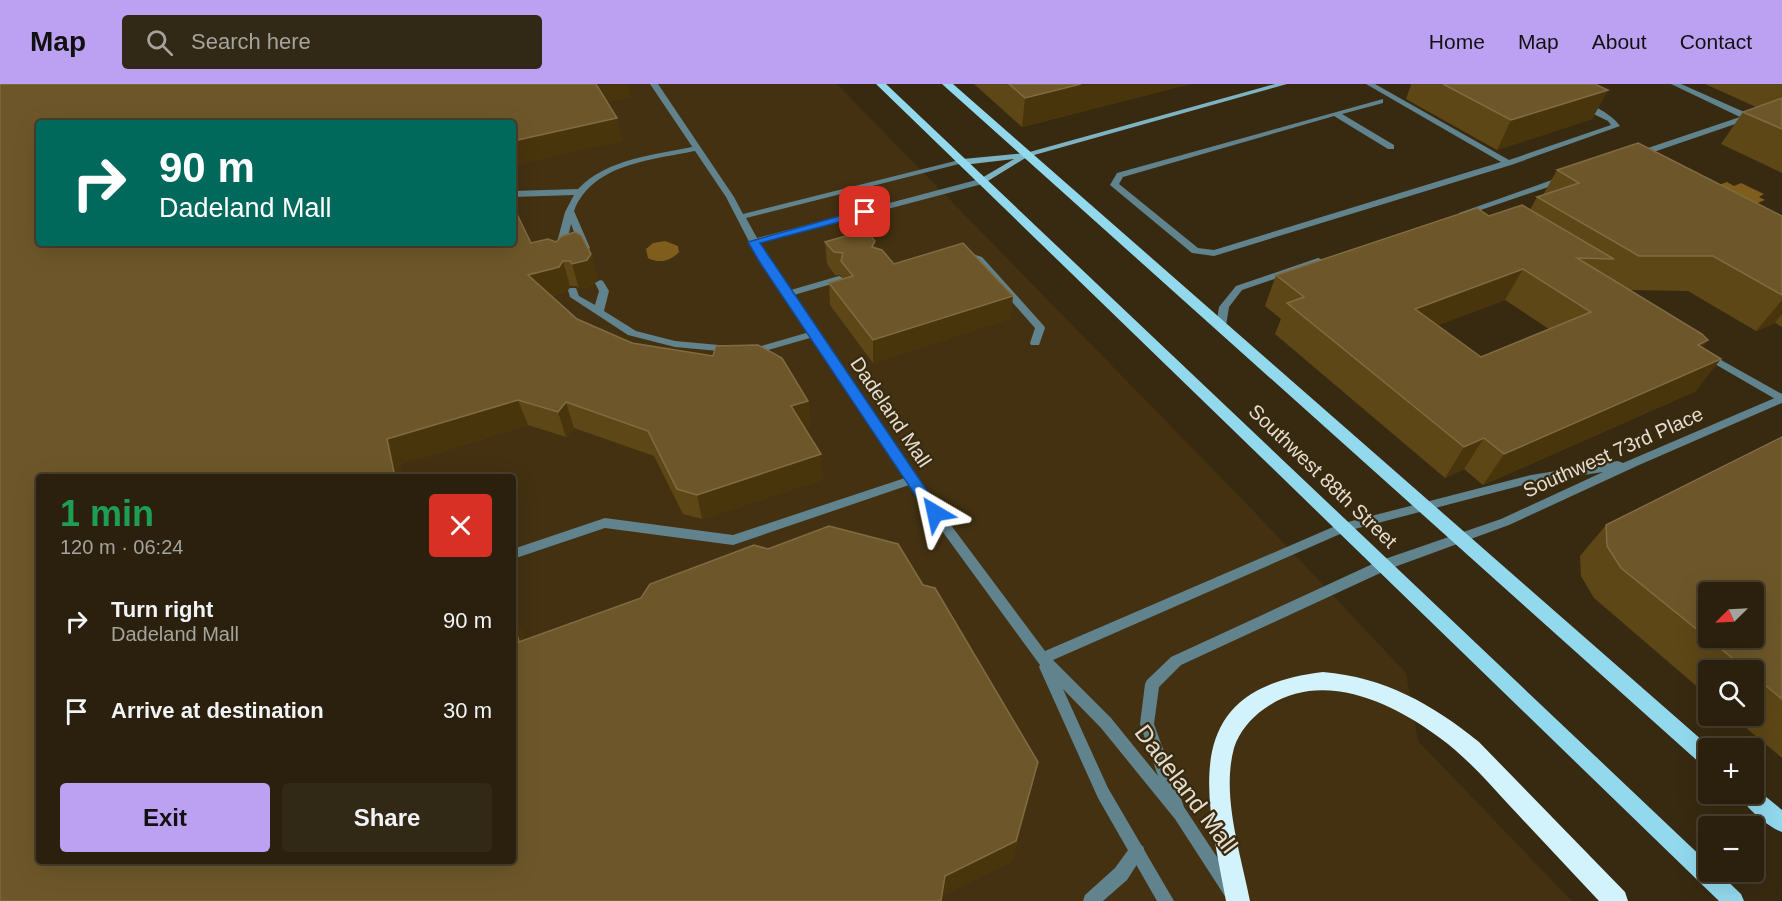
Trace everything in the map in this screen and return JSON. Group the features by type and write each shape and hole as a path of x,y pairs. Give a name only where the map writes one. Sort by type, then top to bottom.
{"highway":[{"path":"1238,901 1220,799 1222,750 1236,720 1258,700 1287,686 1321,680 1367,687 1406,702 1445,726 1471,749 1616,901"}],"main road":[{"name":"Southwest 88th Street","path":"881,84 1734,901"},
{"name":"Southwest 88th Street","path":"947,84 1698,749"},
{"path":"1760,804 1782,823"}],"street":[{"name":"Dadeland Mall","path":"654,84 741,218 787,294 911,480 1042,658 1106,723 1180,814 1238,901"},
{"path":"741,218 963,162 1026,155 1283,84"},
{"path":"1373,86 1390,84"},
{"path":"1623,159 1752,119 1675,84"},
{"path":"1373,86 1508,163"},
{"path":"1380,101 1120,175 1114,185 1195,251 1214,253 1508,163 1616,126 1611,120 1569,98"},
{"path":"1336,114 1391,147"},
{"path":"562,262 559,254 579,192 596,176 615,167 696,148"},
{"path":"754,242 983,181 1026,155"},
{"path":"1452,217 1478,212 1569,177"},
{"path":"516,194 579,192"},
{"path":"571,213 588,255"},
{"path":"949,250 979,259 1040,328 1035,343"},
{"path":"1221,326 1224,307 1239,288 1330,257"},
{"path":"787,294 839,279"},
{"path":"599,310 604,291 600,283"},
{"path":"573,290 575,297 599,310 632,333 675,345 758,350 813,334"},
{"path":"1697,349 1782,399"},
{"name":"Southwest 73rd Place","path":"1460,538 1505,522 1635,462 1782,399"},
{"path":"1042,658 1344,527 1531,479 1635,462"},
{"path":"516,553 605,523 733,540 911,480"},
{"path":"1180,814 1147,724 1152,684 1176,661 1384,565 1460,538"},
{"name":"Dadeland Mall","path":"1042,658 1103,793 1166,901"},
{"path":"1091,901 1121,874 1137,852"}],"shaded area":[{"path":"0,84 837,84 1245,502 1406,673 1418,741 1572,901 0,901"},
{"path":"1727,182 1734,186 1741,183 1764,194 1759,197 1765,200 1730,214 1716,186"},
{"path":"665,241 678,246 679,252 665,261 648,258 646,249 653,243"}],"building":[{"path":"0,84 596,84 617,118 516,140 516,120 36,120 36,246 516,246 516,212 531,243 548,239 556,242 562,236 575,232 581,235 591,254 587,260 572,264 570,261 563,261 559,267 528,275 577,319 632,343 713,356 716,346 758,345 782,358 808,401 791,406 821,454 697,495 677,489 648,431 566,402 558,412 518,400 387,439 394,474 36,474 36,864 516,864 516,631 519,642 641,598 650,584 754,545 768,549 829,526 898,544 923,585 935,588 1038,762 1016,841 945,876 941,900 938,901 0,901"},
{"path":"1009,84 1081,84 1025,98"},
{"path":"1443,84 1595,84 1608,90 1511,120"},
{"path":"1782,98 1782,129 1743,112"},
{"path":"1638,143 1782,216 1782,295 1713,256 1639,256 1537,197 1579,183 1557,170"},
{"path":"1522,205 1614,259 1577,258 1702,334 1708,340 1698,345 1721,359 1504,454 1484,438 1464,447 1287,303 1304,297 1276,275 1477,208 1489,216","holes":["1523,269 1591,312 1481,357 1415,309"]},
{"path":"866,230 875,241 872,247 882,250 894,264 963,243 1013,296 873,340 829,283 853,276 841,261 843,253 834,252 825,242"},
{"path":"1782,437 1782,699 1764,684 1764,660 1735,660 1720,648 1764,648 1764,582 1698,582 1698,630 1621,568 1607,546 1606,525"}],"route":[{"path":"865,212 754,242 764,261 935,513"}]}
